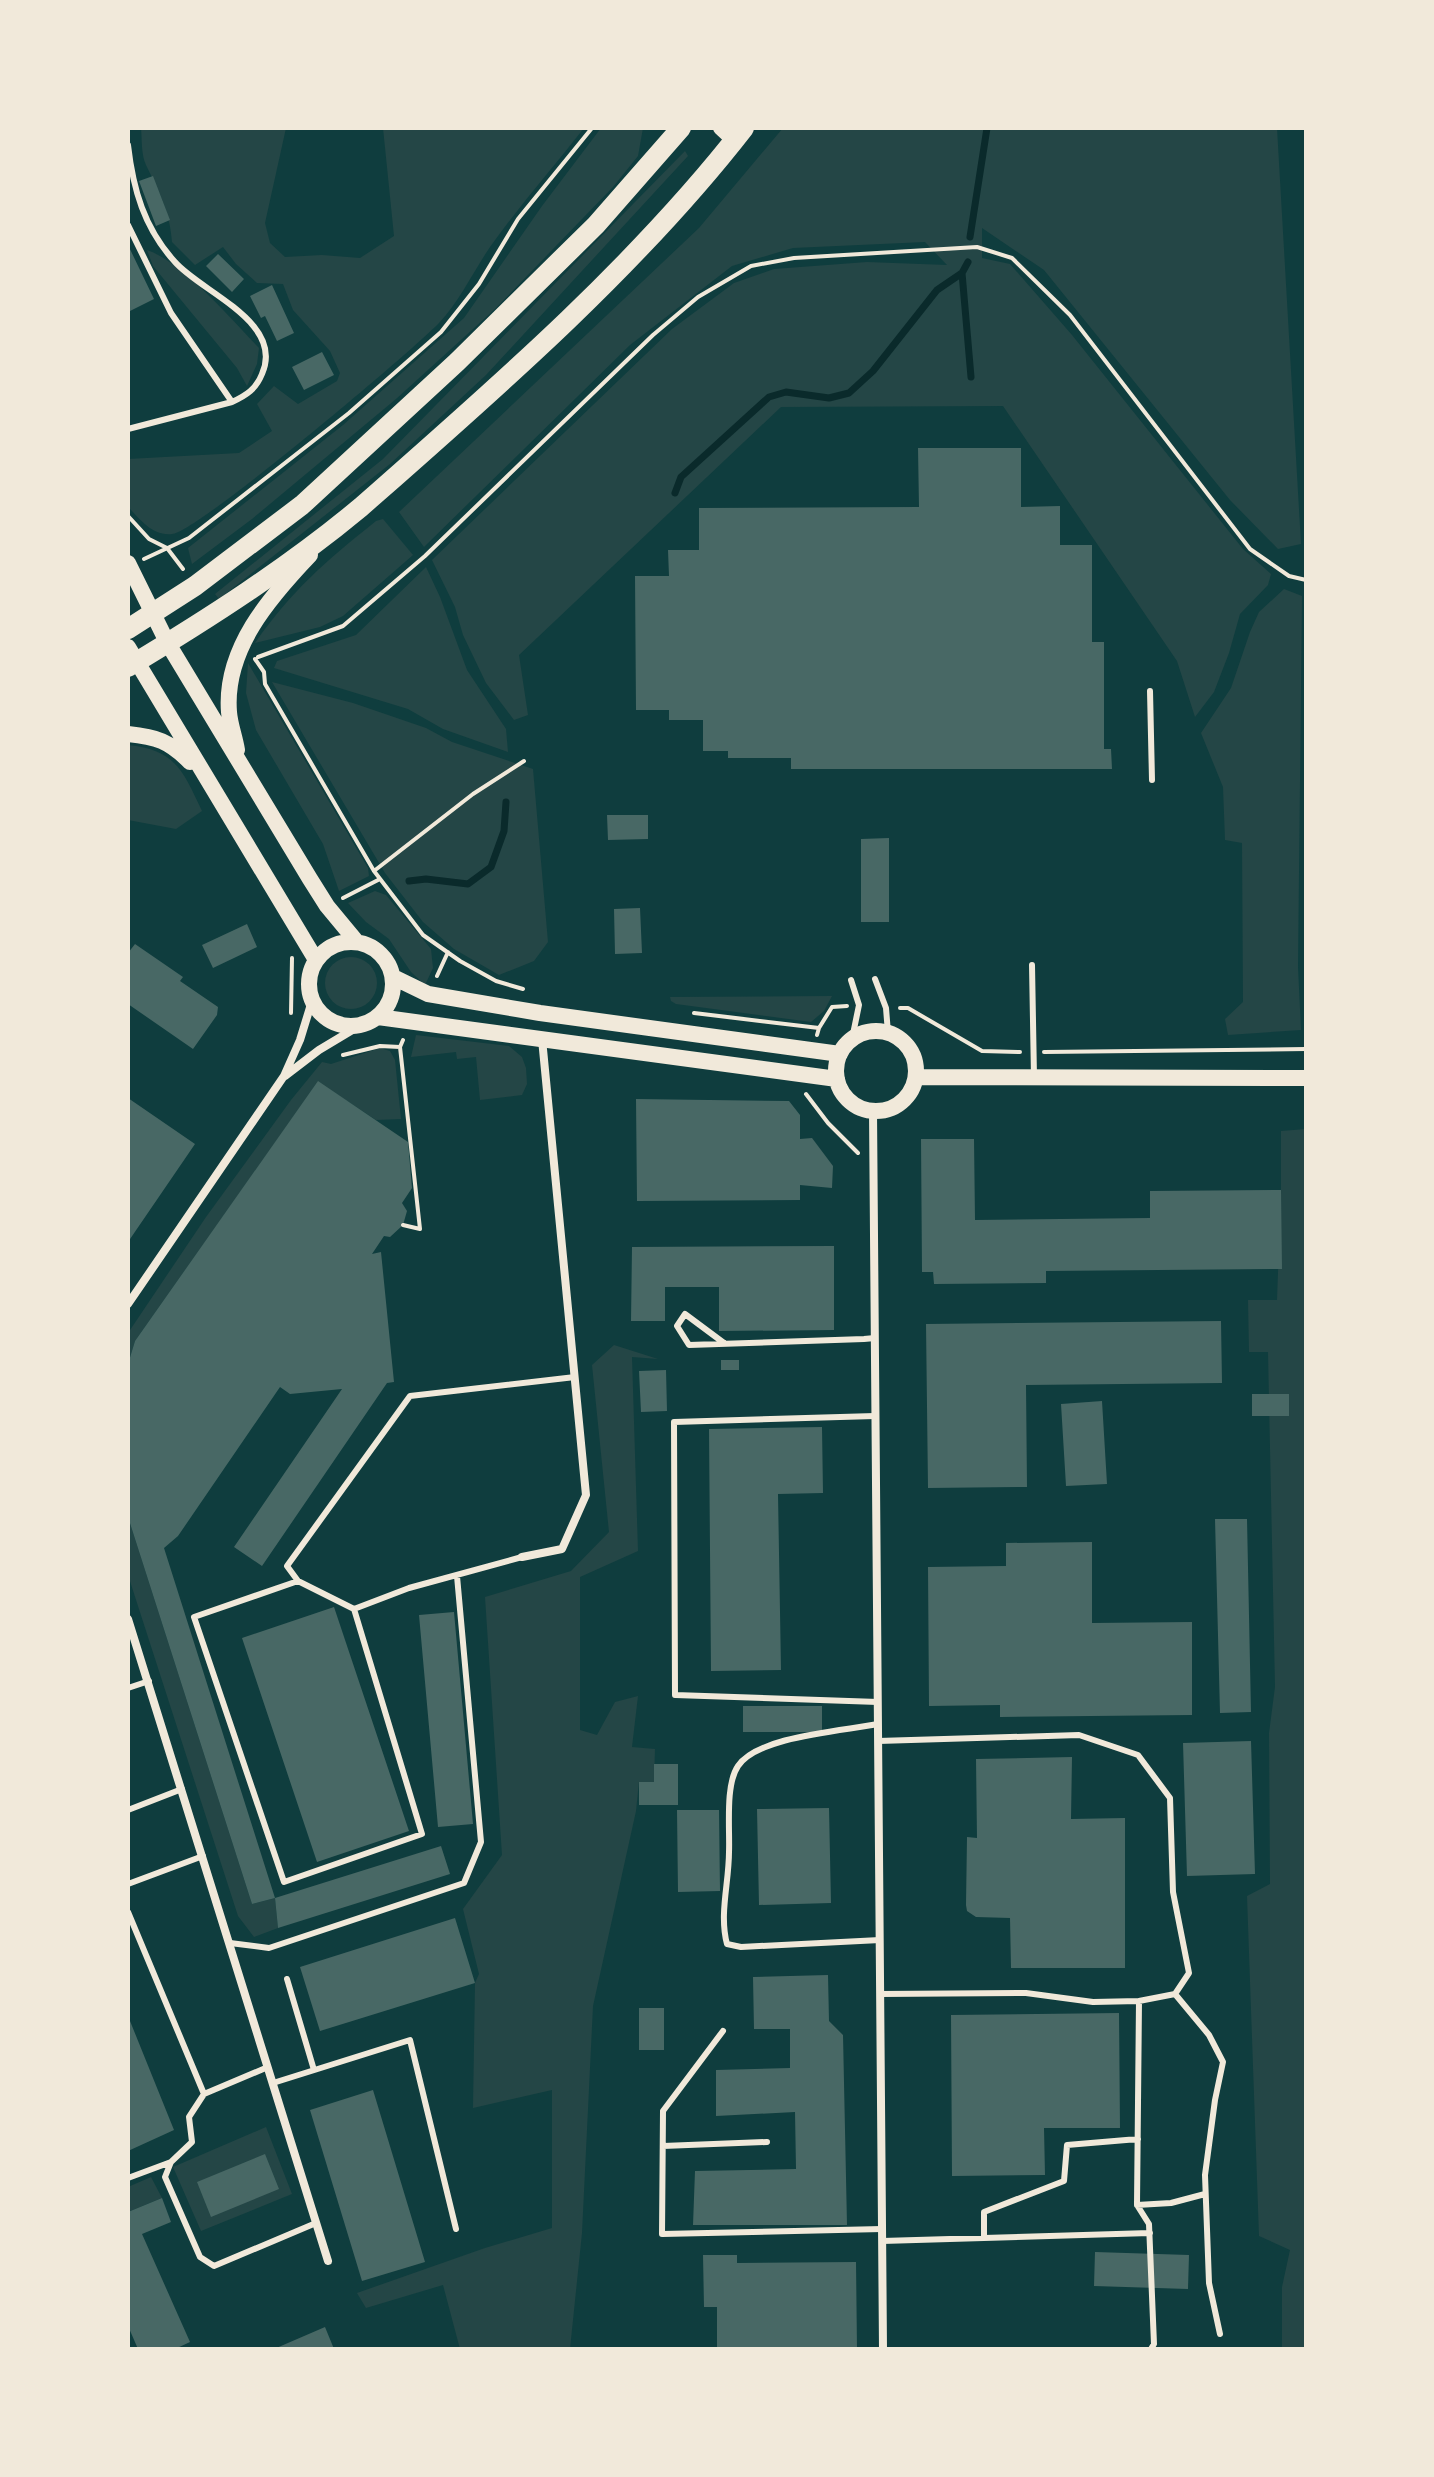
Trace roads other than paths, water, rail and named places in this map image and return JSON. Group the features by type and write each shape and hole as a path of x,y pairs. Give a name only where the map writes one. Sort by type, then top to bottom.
{"main road":[{"path":"128,629 195,586 302,505 447,372 596,225 681,128"},
{"path":"240,763 229,712 239,649 265,605 334,529 525,360 645,241 733,132"},
{"path":"316,960 131,658 167,642 334,529"},
{"path":"129,565 167,642 240,763 327,906 356,941"},
{"path":"128,734 158,739 174,746 207,779"},
{"path":"356,941 381,953 389,964 393,977 391,999 378,1017 359,1026 344,1026 331,1022 312,1001 308,988 310,973 316,960 333,945 356,941"},
{"path":"393,977 428,994 540,1013 840,1054"},
{"path":"378,1017 837,1079"},
{"path":"869,1031 888,1033 907,1045 916,1066 916,1077 905,1098 896,1106 873,1111 854,1104 840,1089 837,1079 840,1054 852,1039 869,1031"},
{"path":"916,1077 1306,1078"}],"street":[{"path":"128,1304 284,1076 312,1001"},
{"path":"284,1076 359,1026"},
{"path":"522,1557 562,1549 586,1495 542,1038"},
{"path":"873,1111 883,2349"},
{"path":"128,1619 328,2261"}],"lane":[{"path":"128,145 131,173 146,222 176,264 246,318 266,343 265,367 258,385 247,395 232,402 128,429"},
{"path":"128,225 171,313 232,402"},
{"path":"1150,691 1152,780"},
{"path":"1032,965 1034,1077"},
{"path":"875,979 886,1008 888,1033"},
{"path":"851,980 859,1005 852,1039"},
{"path":"724,1343 685,1314 677,1326 689,1345 875,1338"},
{"path":"298,1581 194,1617 284,1882 422,1834 354,1609 298,1581 287,1566 410,1396 575,1377"},
{"path":"875,1416 674,1422 675,1695 878,1702"},
{"path":"354,1609 409,1588 522,1557"},
{"path":"230,1943 269,1948 464,1883 481,1842 457,1576"},
{"path":"128,1688 149,1681"},
{"path":"878,1724 769,1744 738,1765 731,1788 729,1884 722,1923 727,1944 741,1947 880,1940"},
{"path":"878,1741 1079,1735 1138,1755 1170,1798 1173,1892 1189,1973 1175,1994 1139,2001 1093,2002 1026,1993 880,1994"},
{"path":"128,1810 182,1789"},
{"path":"128,1884 203,1856"},
{"path":"128,1912 204,2094"},
{"path":"287,1979 314,2070"},
{"path":"1175,1994 1209,2035 1223,2062 1205,2175 1209,2283 1220,2334"},
{"path":"1139,2001 1137,2205 1149,2224 1150,2233 1154,2344 1151,2349"},
{"path":"723,2031 663,2111 662,2234 882,2229"},
{"path":"273,2083 410,2040 456,2229"},
{"path":"128,2178 171,2162 192,2142 189,2117 204,2094 268,2067"},
{"path":"984,2237 984,2212 1064,2181 1067,2145 1138,2139"},
{"path":"663,2146 767,2142"},
{"path":"171,2162 165,2177 200,2257 214,2266 316,2223"},
{"path":"1137,2205 1171,2203 1205,2194"},
{"path":"882,2241 1150,2233"}],"waterway":[{"path":"970,237 987,128"},
{"path":"675,493 681,477 769,397 786,392 829,398 849,393 873,371 937,290 962,273 968,262"},
{"path":"962,273 971,377"},
{"path":"409,881 426,879 468,884 491,867 504,831 506,802"}]}
